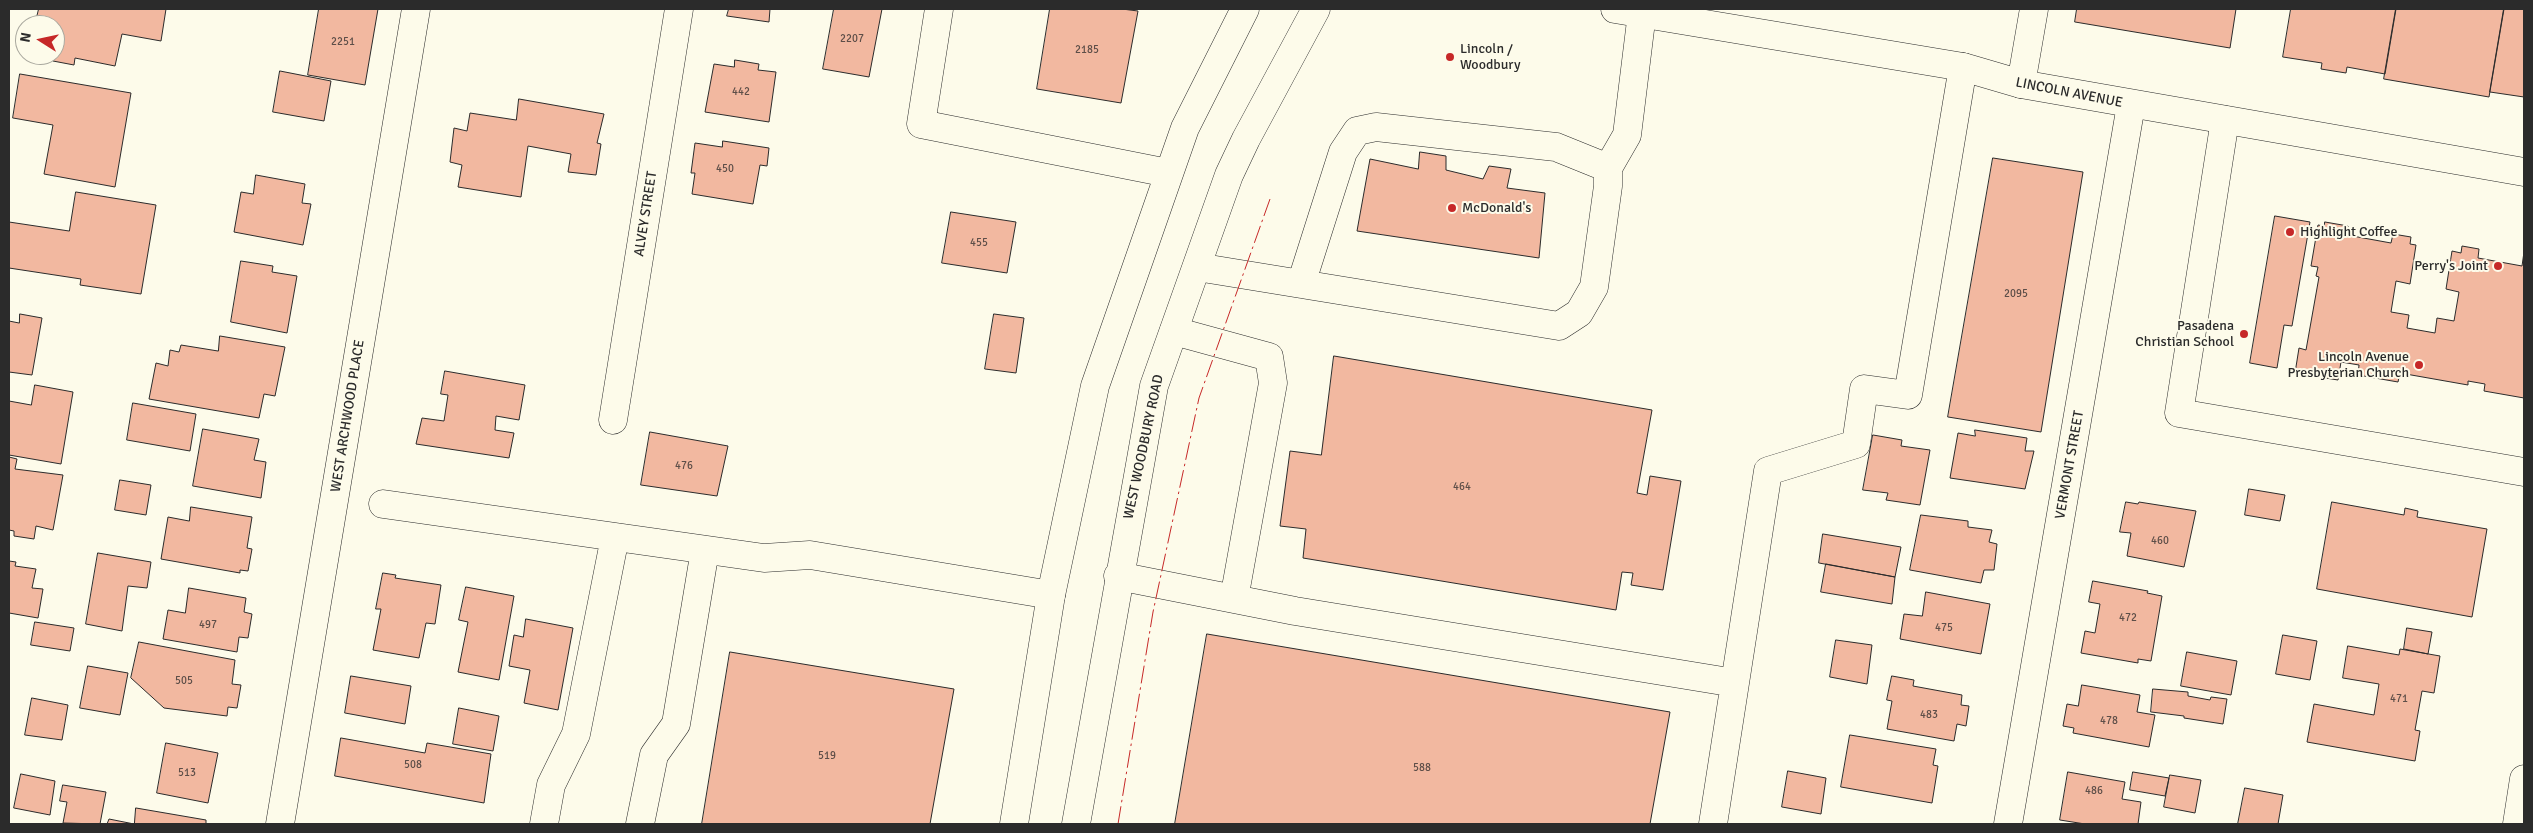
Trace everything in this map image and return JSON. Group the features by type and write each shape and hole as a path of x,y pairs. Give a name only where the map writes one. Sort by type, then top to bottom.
{"main road":[{"name":"WEST ARCHWOOD PLACE","path":"280,824 416,9"},
{"name":"ALVEY STREET","path":"613,420 679,9"},
{"path":"939,9 921,124 1168,173"},
{"path":"1014,824 1051,595 1095,386 1185,128 1245,9"},
{"name":"WEST WOODBURY ROAD","path":"1076,824 1118,576 1154,386 1229,175 1246,139 1316,9"},
{"name":"LINCOLN AVENUE","path":"1615,9 1963,67 2021,84 2131,105 2524,172"},
{"path":"2021,84 2034,9"},
{"path":"1197,267 1558,326 1579,313 1594,287 1608,186 1608,168 1627,135 1642,13"},
{"path":"1713,824 1768,471 1856,444 1864,389 1908,395 1963,67"},
{"name":"VERMONT STREET","path":"2008,824 2131,105"},
{"path":"2226,120 2179,413 2524,472"},
{"path":"1301,284 1343,152 1357,131 1376,127 1556,147 1608,168"},
{"path":"1174,331 1269,357 1273,383 1234,599"},
{"path":"383,504 764,558 810,555 1051,595"},
{"path":"544,824 551,785 576,734 615,537"},
{"path":"640,824 654,755 676,724 705,550"},
{"path":"1118,576 1234,599 1735,683"},
{"path":"2516,824 2524,779"}],"building":[{"path":"39,9 166,9 161,41 122,34 115,66 75,58 74,65 65,63 65,15 38,15"},
{"path":"319,9 378,9 365,85 308,75"},
{"path":"729,9 770,9 769,22 727,16"},
{"path":"834,9 882,9 869,77 823,69"},
{"path":"1050,9 1122,9 1138,11 1121,103 1037,89"},
{"path":"2077,9 2236,9 2230,48 2075,22"},
{"path":"2291,9 2396,9 2385,74 2347,67 2346,73 2321,69 2322,63 2283,57"},
{"path":"2396,9 2504,9 2489,97 2384,79"},
{"path":"2504,9 2524,9 2524,97 2490,92"},
{"path":"735,60 759,64 758,70 776,72 769,122 705,112 714,64 734,67"},
{"path":"280,71 331,81 324,121 273,112"},
{"path":"20,74 131,93 115,187 44,174 53,125 13,118"},
{"path":"519,99 604,114 597,143 601,144 596,175 568,172 571,154 528,146 521,197 458,187 462,165 450,162 454,128 467,131 470,113 516,120"},
{"path":"723,141 769,148 767,166 760,165 753,204 692,194 695,173 691,173 695,143 722,147"},
{"path":"1420,152 1446,156 1446,170 1483,179 1489,166 1511,169 1507,188 1545,193 1539,258 1357,231 1370,159 1418,169"},
{"path":"1993,158 2083,172 2041,432 1948,417"},
{"path":"256,175 305,184 302,203 311,204 303,245 234,232 241,192 253,194"},
{"path":"76,192 156,205 141,294 80,285 81,279 9,268 9,222 69,231"},
{"path":"951,212 1016,222 1007,273 942,263"},
{"path":"2275,216 2310,222 2292,326 2284,325 2277,368 2250,363"},
{"path":"2325,222 2348,226 2347,235 2391,243 2393,234 2411,237 2410,244 2416,245 2410,284 2396,281 2391,312 2409,315 2407,328 2435,333 2437,318 2454,321 2459,292 2446,289 2452,251 2461,253 2462,246 2479,249 2478,258 2522,266 2524,252 2524,398 2484,391 2485,384 2468,381 2468,385 2400,373 2398,382 2358,375 2359,365 2341,362 2338,380 2295,373 2299,348 2306,350 2319,277 2316,276 2318,267 2311,266 2318,225 2324,226"},
{"path":"241,261 273,266 272,272 297,276 287,333 231,322"},
{"path":"20,314 42,318 32,375 9,372 9,321 19,323"},
{"path":"994,314 1024,318 1016,373 985,369"},
{"path":"220,336 285,347 275,396 264,394 259,418 149,399 156,363 168,366 170,350 179,352 181,345 218,351"},
{"path":"1334,356 1652,410 1637,493 1647,495 1650,476 1681,481 1663,590 1631,585 1633,573 1622,572 1616,610 1303,558 1306,529 1280,526 1290,451 1321,455"},
{"path":"445,371 525,385 519,420 496,416 495,430 514,433 509,458 416,444 422,418 444,421 448,395 441,394"},
{"path":"35,385 73,392 61,464 9,455 9,401 31,405"},
{"path":"133,403 196,414 190,451 127,440"},
{"path":"203,429 259,439 254,460 266,462 261,498 193,486"},
{"path":"1975,430 2027,438 2025,451 2034,451 2025,489 1950,478 1958,433 1975,436"},
{"path":"650,432 728,446 717,496 641,485"},
{"path":"1873,435 1902,440 1901,446 1930,450 1920,505 1886,500 1888,493 1863,490"},
{"path":"9,457 17,459 15,469 63,475 53,530 36,526 34,539 14,536 14,531 9,530"},
{"path":"120,480 151,485 146,515 115,510"},
{"path":"2249,489 2285,495 2280,521 2245,515"},
{"path":"2126,502 2138,504 2139,502 2196,511 2184,567 2127,556 2131,533 2120,532"},
{"path":"2332,502 2404,515 2405,508 2418,511 2417,517 2487,529 2472,617 2317,589"},
{"path":"191,507 252,517 247,548 252,549 248,571 240,570 240,573 161,559 168,517 189,521"},
{"path":"1921,515 1968,521 1968,527 1992,530 1989,542 1997,544 1994,570 1984,570 1981,583 1910,570"},
{"path":"1823,534 1901,547 1895,577 1819,563"},
{"path":"98,553 151,562 147,588 128,586 122,631 86,624"},
{"path":"9,561 16,562 15,566 36,569 32,588 43,589 38,618 9,613"},
{"path":"1826,564 1895,577 1892,604 1821,592"},
{"path":"383,573 396,575 395,578 441,585 435,624 426,623 419,658 373,650 381,609 376,609"},
{"path":"2093,581 2148,591 2147,593 2162,596 2151,661 2138,659 2138,663 2081,653 2085,631 2095,633 2100,604 2089,602"},
{"path":"466,587 514,596 499,680 458,672 468,622 459,620"},
{"path":"189,588 246,598 244,612 252,614 248,638 239,637 237,652 163,639 168,610 185,613"},
{"path":"1926,592 1990,604 1981,654 1900,639 1904,614 1922,616"},
{"path":"526,619 573,628 558,710 524,703 530,670 509,666 514,635 523,637"},
{"path":"35,622 74,628 70,651 31,645"},
{"path":"2407,628 2432,632 2428,654 2404,649"},
{"path":"1207,634 1670,712 1650,824 1175,824"},
{"path":"2283,635 2317,641 2310,680 2276,674"},
{"path":"1836,640 1872,645 1867,684 1830,677"},
{"path":"139,642 235,660 232,684 241,685 237,708 228,707 227,716 164,708 131,678"},
{"path":"2348,646 2399,655 2400,649 2440,656 2434,693 2422,691 2415,730 2420,731 2415,761 2307,742 2314,704 2374,715 2379,684 2343,678"},
{"path":"730,652 954,689 930,824 702,824"},
{"path":"2187,652 2237,661 2231,695 2181,686"},
{"path":"88,666 128,673 120,715 80,708"},
{"path":"351,676 411,686 405,724 345,713"},
{"path":"1892,676 1914,680 1913,686 1962,695 1961,705 1969,706 1966,726 1957,724 1954,741 1887,729 1892,701 1887,700"},
{"path":"2082,685 2140,695 2137,712 2155,715 2149,747 2073,733 2074,728 2063,726 2067,704 2078,706"},
{"path":"2153,689 2188,692 2188,696 2210,700 2211,697 2227,699 2223,724 2151,712"},
{"path":"32,698 68,705 62,740 25,735"},
{"path":"459,708 499,716 493,751 453,744"},
{"path":"1850,735 1936,749 1933,765 1938,766 1932,803 1841,787"},
{"path":"341,738 425,753 427,743 491,754 484,803 335,776"},
{"path":"166,743 218,753 208,803 157,793"},
{"path":"1788,771 1826,778 1821,814 1782,807"},
{"path":"2068,772 2125,782 2122,799 2141,802 2138,824 2085,824 2060,820"},
{"path":"2133,772 2169,778 2165,796 2130,790"},
{"path":"21,774 55,781 50,815 14,808"},
{"path":"2170,775 2201,780 2195,813 2164,807"},
{"path":"63,785 106,792 100,824 63,823 67,802 60,801"},
{"path":"2245,788 2283,795 2278,824 2238,824"},
{"path":"136,808 206,820 206,824 134,824"},
{"path":"109,819 134,824 107,824"}],"power":[{"path":"1118,824 1153,612 1199,398 1270,199"}],"place":[{"name":"Lincoln / Woodbury","path":"1450,57"},
{"name":"McDonald's","path":"1452,208"},
{"name":"Highlight Coffee","path":"2290,232"},
{"name":"Perry's Joint","path":"2498,266"},
{"name":"Pasadena Christian School","path":"2244,334"},
{"name":"Lincoln Avenue Presbyterian Church","path":"2419,365"}]}
